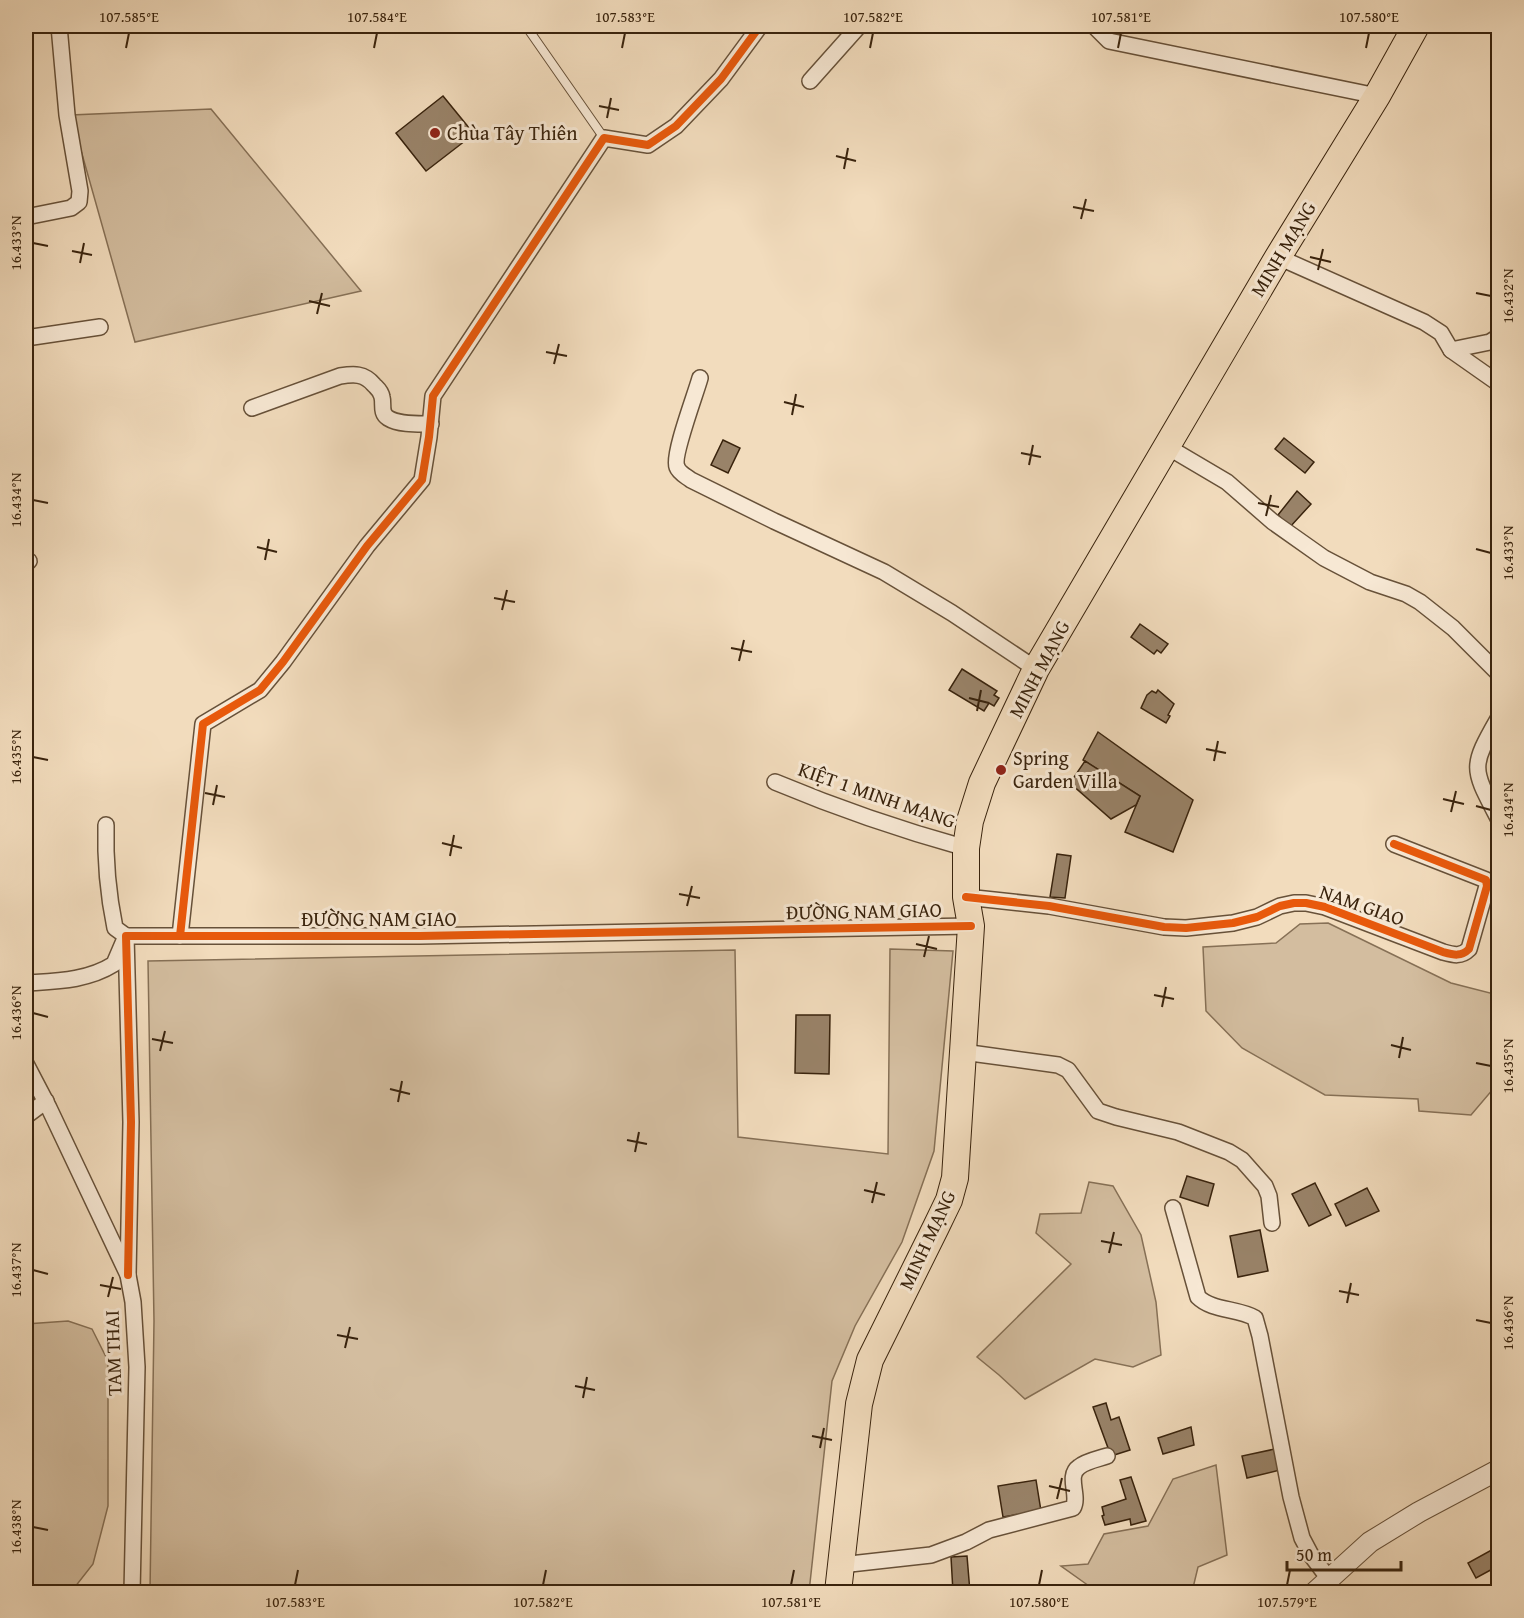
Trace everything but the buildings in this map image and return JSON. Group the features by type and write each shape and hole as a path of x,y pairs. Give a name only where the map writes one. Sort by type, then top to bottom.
{"highway":[{"name":"MINH MẠNG","path":"838,1593 859,1404 870,1360 949,1200 956,1178 971,926 966,897 966,848 970,821 982,783 1036,669 1278,257 1377,96 1416,26"}],"street":[{"path":"26,217 71,208 79,202 80,191 67,115 59,26"},
{"path":"180,936 203,724 260,690 367,546 422,480 433,396 604,138 648,145 676,126 721,79 760,26"},
{"path":"810,81 860,26"},
{"path":"1094,26 1109,40 1377,96"},
{"path":"1278,257 1424,322 1441,333 1451,350 1498,383"},
{"path":"26,338 100,327"},
{"path":"1451,350 1490,342 1498,337"},
{"path":"252,408 340,376 354,374 370,380 381,392 383,413 387,418 412,424 431,424"},
{"path":"700,378 676,460 680,472 691,480 774,521 884,572 952,613 1036,669"},
{"path":"1166,446 1227,482 1273,522 1324,558 1370,582 1407,594 1420,602 1453,628 1498,673"},
{"path":"1498,719 1477,764 1479,778 1498,818"},
{"name":"KIỆT 1 MINH MẠNG","path":"775,782 915,834 966,848"},
{"path":"106,825 105,866 111,909 115,928 126,936"},
{"name":"NAM GIAO","path":"966,897 1049,906 1164,927 1186,928 1233,923 1257,917 1280,906 1306,903 1325,907 1443,952 1464,954 1469,949 1472,939 1487,886 1486,880 1394,844"},
{"name":"ĐƯỜNG NAM GIAO","path":"126,936 420,936 971,926"},
{"path":"26,983 65,980 103,972 114,964 126,936"},
{"path":"126,936 130,1122 128,1275"},
{"path":"963,1052 1058,1065 1068,1070 1098,1111 1178,1131 1236,1156 1256,1173 1265,1185 1269,1196 1272,1223"},
{"name":"TAM THAI","path":"26,1064 46,1101 128,1275 133,1302 137,1367 132,1593"},
{"path":"26,1116 46,1101"},
{"path":"1173,1208 1198,1297 1204,1304 1248,1314 1255,1318 1291,1497 1302,1538 1311,1555 1329,1579"},
{"path":"841,1565 931,1555 966,1542 989,1530 1073,1508 1076,1500 1074,1471 1079,1466 1107,1456"},
{"path":"1315,1593 1370,1542 1419,1512 1497,1473"}],"lane":[{"path":"526,26 604,138"}],"shaded area":[{"path":"211,109 361,291 135,342 71,115"},
{"path":"1328,923 1451,983 1498,995 1498,1068 1494,1088 1471,1115 1419,1111 1418,1099 1325,1095 1242,1048 1206,1011 1203,947 1276,943 1300,924"},
{"path":"890,949 953,951 934,1151 902,1242 855,1326 832,1381 809,1592 150,1592 154,1321 148,961 735,950 738,1137 888,1154"},
{"path":"1089,1182 1113,1186 1141,1235 1156,1302 1161,1355 1133,1367 1095,1359 1025,1399 977,1357 1071,1264 1036,1233 1040,1214 1081,1213"},
{"path":"68,1321 92,1329 108,1361 108,1506 93,1564 71,1592 26,1592 26,1324"},
{"path":"1216,1465 1227,1555 1198,1567 1192,1592 1083,1592 1089,1586 1061,1566 1088,1564 1104,1534 1148,1526 1173,1479"}],"cycle path":[{"path":"180,936 203,724 260,690 367,546 422,480 433,396 604,138 648,145 676,126 721,79 760,26"},
{"path":"966,897 1049,906 1164,927 1186,928 1233,923 1257,917 1280,906 1306,903 1325,907 1443,952 1457,955 1466,952 1469,949 1487,886 1486,880 1394,844"},
{"path":"128,1275 131,1122 126,936 420,936 971,926"}],"place":[{"name":"Chùa Tây Thiên","path":"435,133"},
{"name":"Spring Garden Villa","path":"1001,770"}]}
